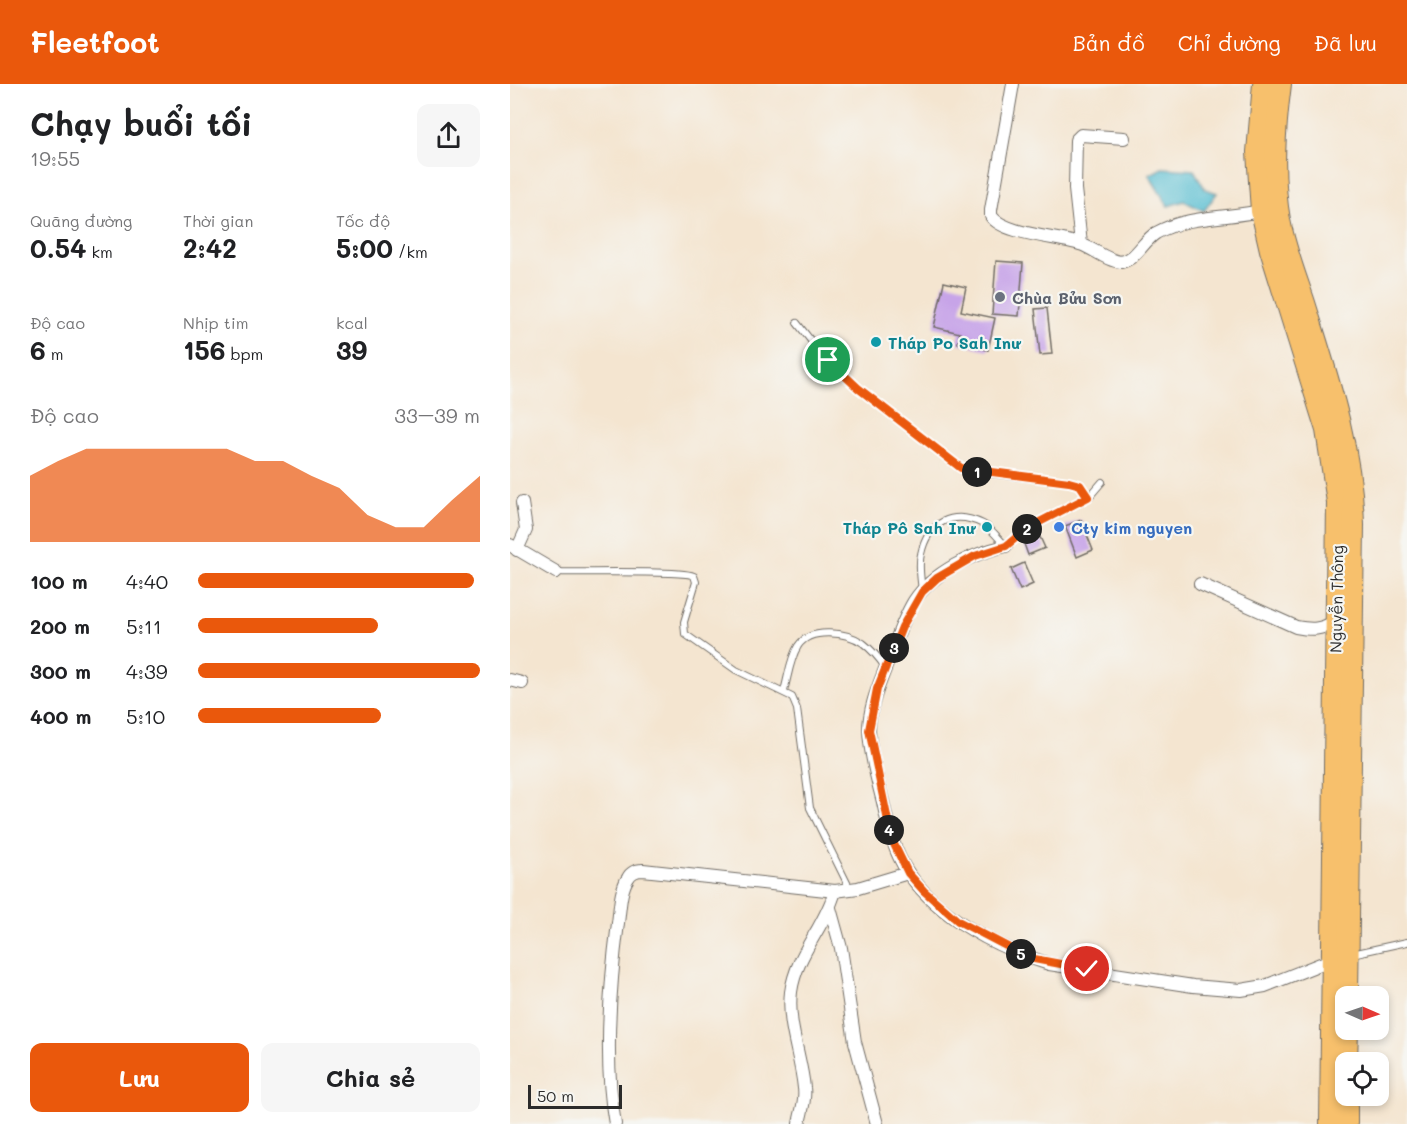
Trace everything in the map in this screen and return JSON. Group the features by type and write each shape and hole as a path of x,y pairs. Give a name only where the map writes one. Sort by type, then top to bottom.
{"main road":[{"name":"Nguyễn Thông","path":"1263,84 1257,152 1269,208 1283,235 1341,423 1351,475 1353,537 1340,956 1330,1124"},
{"name":"Nguyễn Thông","path":"1281,84 1269,208 1270,250 1331,454 1337,530 1335,621 1340,956 1346,986"},
{"path":"1347,1106 1347,1124"}],"street":[{"path":"1013,84 991,216 998,223 1041,237 1081,244 1115,262 1126,261 1160,231 1206,218 1269,208"},
{"path":"1081,244 1075,189 1076,140 1081,135 1089,134 1124,138"},
{"path":"522,503 526,530 513,548 556,572"},
{"path":"1006,546 975,556 937,578 922,592 910,609 877,689 869,730 888,826 908,873 931,899 958,921 1029,958 1049,964 1193,986 1241,990 1265,986 1340,956"},
{"path":"1200,584 1296,627 1312,630 1324,628 1335,621"},
{"path":"615,1124 611,1096 612,974 621,899 628,878 633,873 643,870 835,891 851,890 908,873"},
{"path":"799,1124 804,1087 792,1023 791,992 800,958 830,908 835,891"},
{"path":"830,908 841,948 855,1042 877,1124"}],"lane":[{"path":"797,323 823,356 858,388 961,468 981,473 1069,482 1080,485 1088,497"},
{"path":"922,592 921,555 933,527 943,519 959,515 985,525 1006,546 1028,528 1088,497 1102,482"},
{"path":"556,572 691,573 696,582 684,622 685,634 736,670 784,691 792,698 797,709 810,808 851,890"},
{"path":"784,691 797,647 807,637 815,634 835,635 861,641 886,668"},
{"path":"1340,956 1407,942"}],"water":[{"path":"1162,168 1194,170 1205,189 1217,193 1204,211 1184,201 1168,206 1149,175"}],"building":[{"path":"996,261 1023,263 1019,316 992,314"},
{"path":"944,282 966,287 961,311 995,318 988,350 958,343 960,333 934,327"},
{"path":"1047,308 1052,354 1040,355 1035,309"},
{"path":"1081,520 1093,550 1077,557 1065,526"},
{"path":"1040,537 1045,548 1028,555 1024,544"},
{"path":"1024,563 1033,584 1020,590 1011,569"}],"place":[{"name":"Chùa Bửu Sơn","path":"1000,297"},
{"name":"Tháp Po Sah Inư","path":"876,342"},
{"name":"Tháp Pô Sah Inư","path":"987,527"},
{"name":"Cty kim nguyen","path":"1059,527"}],"route":[{"path":"828,360 858,388 961,468 975,472 1069,482 1080,485 1088,497 1028,528 1006,546 986,550 975,556 937,578 922,592 910,609 877,689 869,730 892,840 908,873 931,899 958,921 1029,958 1049,964 1087,969"}]}
